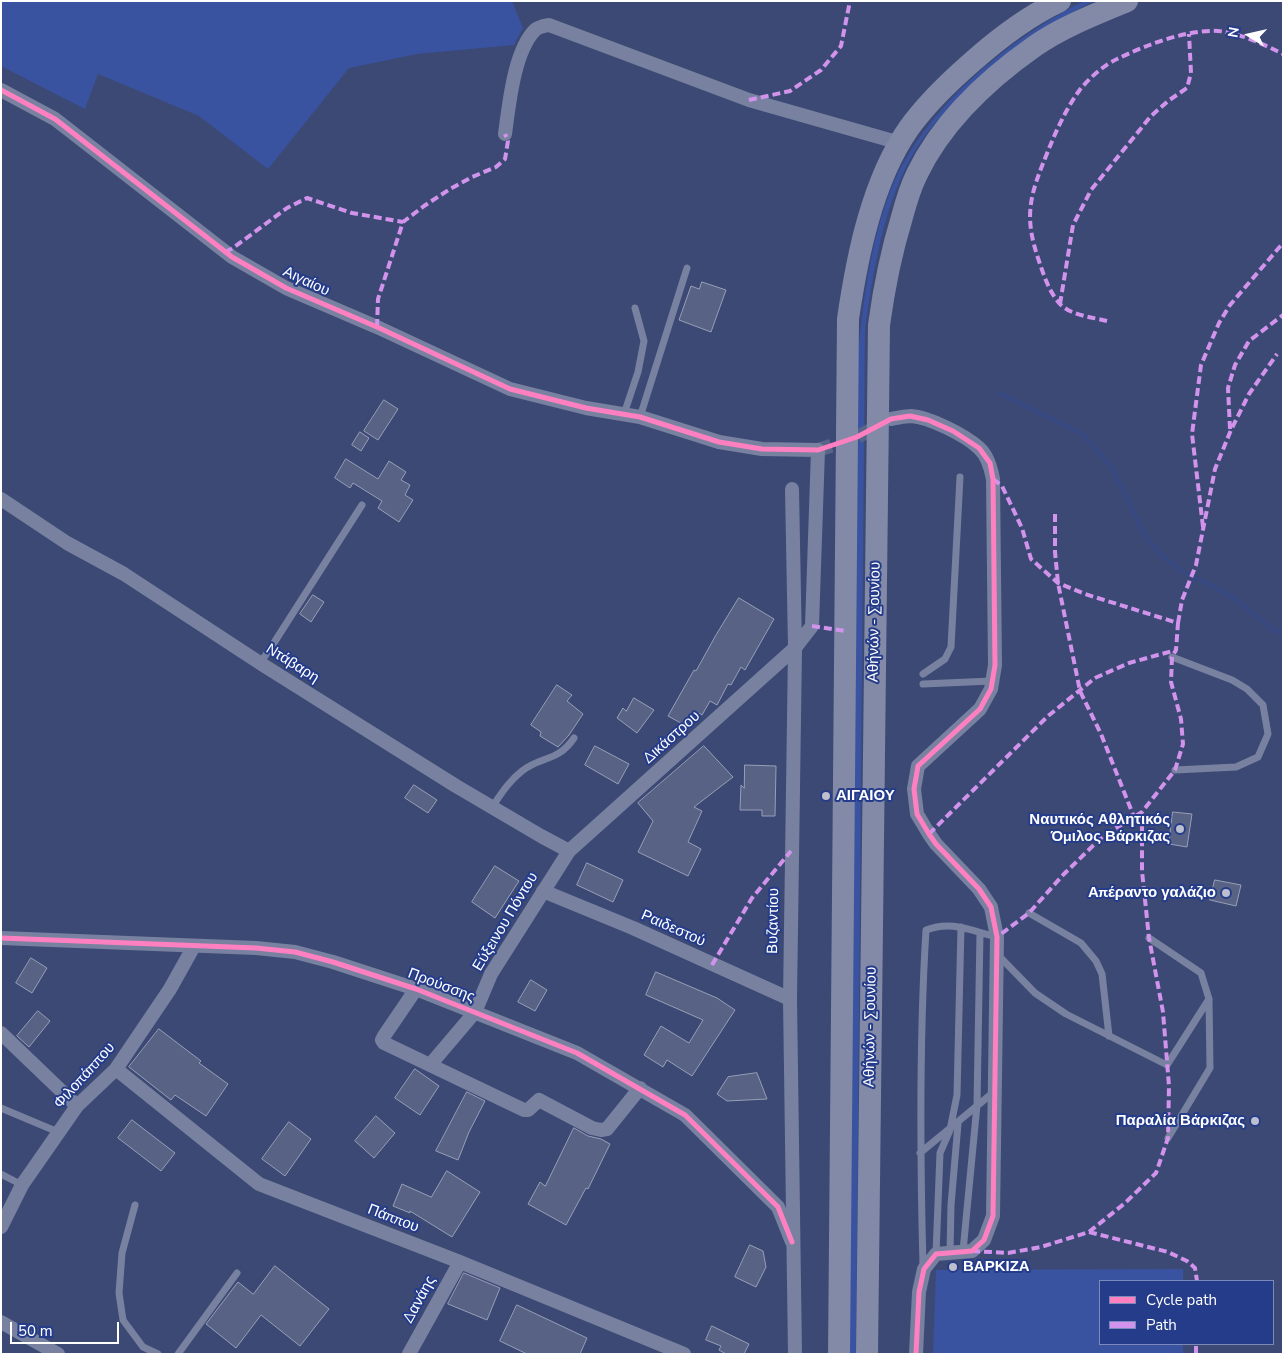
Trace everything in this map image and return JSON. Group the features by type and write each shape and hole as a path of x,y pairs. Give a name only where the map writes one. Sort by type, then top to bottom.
{"main road":[{"name":"Αθήνών - Σουνίου","path":"839,1354 848,320 856,268 882,182 900,144 919,116 945,86 987,49 1016,26 1060,1"},
{"name":"Αθήνών - Σουνίου","path":"867,1354 879,325 887,272 910,190 927,155 946,126 970,100 1035,46 1069,26 1127,1"}],"street":[{"path":"505,134 510,95 521,54 527,40 536,29 549,25 749,100 900,144"},
{"name":"Αιγαίου","path":"1,90 55,119 232,257 286,288 377,327 510,389 586,408 640,416"},
{"name":"Δικάστρου","path":"569,851 795,648 812,626 818,450 762,449 719,442 640,416"},
{"path":"892,419 910,416 936,424 953,431 979,448 990,463 994,499 995,665 991,689 980,709 918,766 914,789 917,814 936,844 979,889 991,907 997,937 993,1216 984,1240 972,1250 950,1253 924,1269 919,1292 916,1354"},
{"name":"Βυζαντίου","path":"792,489 795,648 790,999 795,1354"},
{"name":"Ντάβαρη","path":"1,499 67,543 124,574 260,663 492,807 569,851"},
{"name":"Εύξεινου Πόντου","path":"430,1065 475,1012 491,974 569,851"},
{"name":"Ραιδεστού","path":"543,891 632,928 790,999"},
{"name":"Προύσσης","path":"1,938 256,948 295,952 333,962 416,989 577,1053 685,1115 778,1207 792,1242"},
{"name":"Φιλοπάππου","path":"1,1227 22,1185 58,1132 77,1106 116,1069 170,989 194,946"},
{"path":"416,989 382,1040 384,1043 524,1110 528,1110 539,1100 592,1128 607,1129 640,1088"},
{"path":"1,1033 77,1106"},
{"name":"Πάππου","path":"116,1069 259,1184 460,1262 684,1354"},
{"name":"Δανάης","path":"409,1354 460,1262"},
{"path":"1,1322 58,1354"}],"lane":[{"path":"640,416 687,268"},
{"path":"624,414 638,372 644,340 635,308"},
{"path":"923,674 945,659 950,647 960,477"},
{"path":"260,663 362,505"},
{"path":"1172,657 1232,680 1247,689 1263,705 1268,734 1258,757 1236,767 1175,770"},
{"path":"923,684 992,681"},
{"path":"492,807 509,783 523,770 566,748 574,738"},
{"path":"1029,913 1080,943 1096,961 1102,974 1109,1036"},
{"path":"924,1269 920,1154 926,930 938,925 949,925 997,937"},
{"path":"950,1253 940,1153 950,1130 957,1095 961,927"},
{"path":"950,1253 977,1105 980,933"},
{"path":"1149,938 1201,973 1208,999 1210,1068 1168,1138"},
{"path":"996,954 1035,993 1066,1014 1167,1066 1208,999"},
{"path":"920,1154 995,1091"},
{"path":"1,1108 58,1132"},
{"path":"950,1253 951,1205 958,1124"},
{"path":"1,1174 22,1185"},
{"path":"135,1206 122,1253 120,1292 123,1320 143,1347 158,1354"},
{"path":"178,1354 237,1273"}],"shaded area":[{"path":"1,1 512,1 523,28 514,45 417,54 349,68 268,169 199,116 98,74 85,109 1,66"},
{"path":"1084,1 1094,1 1054,24 1017,50 962,95 935,123 905,169 894,194 873,275 865,329 856,1354 848,1354 856,376 867,280 877,233 892,187 907,158 925,130 947,103 999,56 1027,35"},
{"path":"1183,1269 1183,1280 1099,1280 1099,1345 1183,1345 1183,1354 933,1354 936,1270"}],"building":[{"path":"702,282 726,290 711,332 679,320 691,286 699,289"},
{"path":"384,400 398,409 378,440 364,431"},
{"path":"360,432 369,438 361,451 352,445"},
{"path":"346,459 378,479 389,461 406,472 401,480 410,485 405,495 413,500 399,522 378,508 382,501 353,483 350,488 335,478"},
{"path":"313,595 324,602 311,622 300,614"},
{"path":"739,598 774,619 745,670 741,667 731,685 728,684 717,705 710,701 702,715 699,713 690,728 668,716"},
{"path":"557,685 572,695 567,701 583,714 569,735 558,747 540,736 541,732 531,725"},
{"path":"634,698 654,710 637,733 617,718 623,708 626,711"},
{"path":"595,746 629,764 618,784 585,765"},
{"path":"704,746 733,777 694,807 702,811 688,842 701,849 688,876 638,852 653,821 638,803"},
{"path":"745,765 776,766 775,816 762,816 762,810 740,810 741,785 744,788"},
{"path":"414,785 437,800 428,813 405,798"},
{"name":"Ναυτικός Αθλητικός Όμιλος Βάρκιζας","path":"1173,812 1192,814 1187,847 1169,844"},
{"path":"587,863 623,880 613,902 577,885"},
{"path":"495,866 519,881 495,918 472,902"},
{"name":"Απέραντο γαλάζιο","path":"1215,880 1241,885 1236,906 1210,900"},
{"path":"31,958 47,968 32,993 16,983"},
{"path":"656,972 717,998 735,1010 692,1076 667,1060 663,1067 644,1055 661,1026 689,1043 703,1020 646,995"},
{"path":"531,980 547,990 535,1011 518,1002"},
{"path":"38,1011 50,1021 29,1047 17,1036"},
{"path":"159,1029 201,1061 199,1063 228,1084 206,1116 175,1095 171,1100 129,1067"},
{"path":"415,1069 439,1086 420,1115 395,1098"},
{"path":"757,1073 767,1099 727,1101 717,1094 728,1077"},
{"path":"467,1092 485,1101 469,1132 458,1160 436,1151"},
{"path":"376,1116 395,1133 374,1158 355,1141"},
{"path":"132,1120 175,1153 161,1171 118,1138"},
{"path":"289,1122 311,1139 285,1176 262,1159"},
{"path":"574,1128 588,1136 601,1139 610,1144 588,1189 586,1188 566,1225 528,1204 540,1182 545,1186"},
{"path":"447,1171 480,1192 452,1237 410,1211 410,1213 393,1206 402,1184 431,1197"},
{"path":"750,1245 763,1251 766,1267 756,1287 735,1277"},
{"path":"275,1266 329,1309 300,1346 261,1315 236,1348 206,1324 238,1282 253,1294"},
{"path":"464,1273 500,1288 487,1320 448,1304"},
{"path":"517,1305 587,1338 580,1354 527,1354 500,1341"},
{"path":"712,1326 749,1344 744,1354 726,1354 719,1350 721,1346 706,1340"}],"waterway":[{"path":"999,393 1082,434 1111,466 1145,536 1160,554 1183,572 1211,585 1238,601 1273,630 1283,633"}],"tunnel":[{"path":"818,450 857,437 882,424"}],"marked path":[{"path":"749,100 790,91 821,70 841,46 850,1"},
{"path":"1107,321 1071,312 1057,301 1043,273 1031,231 1031,205 1037,180 1058,128 1074,98 1092,77 1112,62 1156,43 1185,34 1213,31 1226,32 1248,38 1283,54"},
{"path":"1060,304 1073,225 1091,190 1151,116 1187,88 1191,73 1189,34"},
{"path":"377,327 378,299 403,222 450,189 496,167 505,159 508,141 505,134"},
{"path":"225,252 287,208 307,198 352,213 403,222"},
{"path":"1203,527 1192,434 1201,365 1219,323 1230,305 1283,243"},
{"path":"1230,429 1228,388 1235,365 1249,341 1283,315"},
{"path":"1178,623 1182,600 1196,565 1215,469 1231,430 1249,394 1277,354"},
{"path":"993,479 1002,486 1022,528 1031,559 1058,583 1085,594 1178,623 1176,650 1172,657 1171,682 1181,719 1183,744 1175,770 1142,812 1103,836 1063,875 1029,913 997,937"},
{"path":"1055,514 1055,552 1058,583 1080,691 1101,734 1134,817"},
{"path":"812,626 845,631"},
{"path":"929,834 1048,716 1095,678 1129,663 1176,650"},
{"path":"972,1251 1008,1253 1041,1247 1089,1232 1125,1203 1156,1173 1168,1138 1169,1086 1163,1012 1149,938 1142,871 1142,812"},
{"path":"712,965 752,898 791,851"},
{"path":"1089,1232 1168,1252 1187,1261 1195,1268 1197,1280"},
{"path":"1196,1345 1196,1354"}],"cycle path":[{"path":"1,90 55,119 232,257 286,288 377,327 510,389 586,408 640,417 719,442 762,449 818,450 857,437 891,419 910,416 928,420 953,431 979,448 990,463 993,479 995,665 991,689 980,709 918,766 914,789 917,814 936,844 979,889 991,907 997,937 993,1216 984,1240 972,1251 936,1254 924,1269 919,1292 916,1354"},
{"path":"1,938 256,948 295,952 333,962 416,989 577,1053 685,1115 778,1207 792,1242"}],"place":[{"name":"ΑΙΓΑΙΟΥ","path":"826,796"},
{"name":"Ναυτικός Αθλητικός Όμιλος Βάρκιζας","path":"1180,829"},
{"name":"Απέραντο γαλάζιο","path":"1226,893"},
{"name":"Παραλία Βάρκιζας","path":"1255,1121"},
{"name":"ΒΑΡΚΙΖΑ","path":"953,1267"}]}
